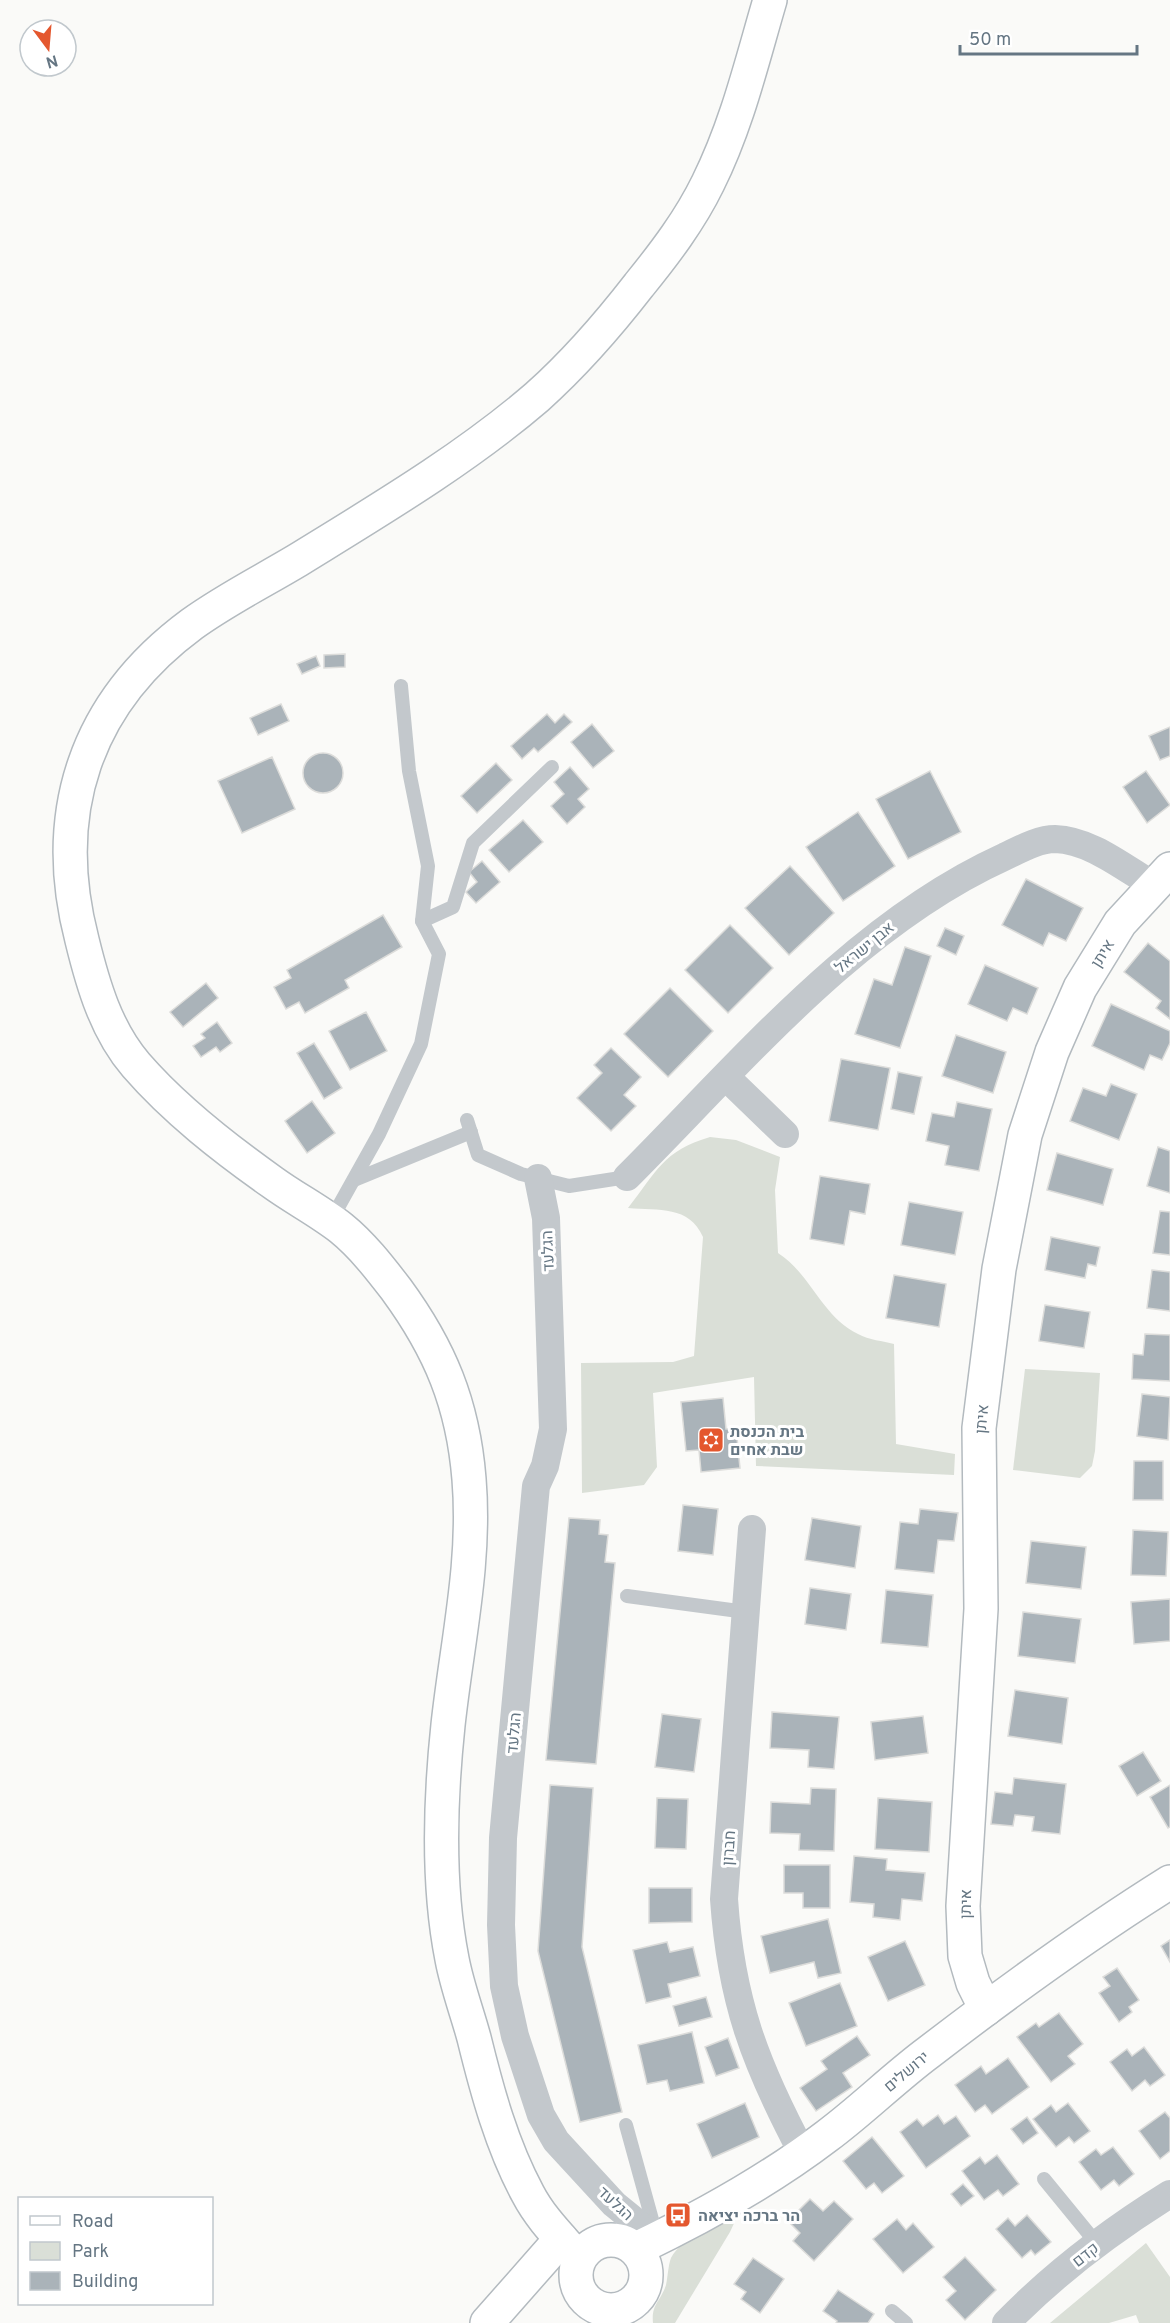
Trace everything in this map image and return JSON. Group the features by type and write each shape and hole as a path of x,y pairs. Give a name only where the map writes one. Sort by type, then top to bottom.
{"street":[{"path":"487,2323 570,2249 587,2249 601,2241 614,2240 647,2244 643,2291 619,2317 592,2304 583,2296 577,2285 570,2249 547,2224 527,2193 493,2108 459,1987 448,1937 444,1882 443,1793 448,1725 465,1606 471,1536 470,1482 462,1425 446,1371 414,1315 372,1259 331,1221 268,1179 200,1126 139,1069 115,1036 104,1011 87,958 72,887 69,828 75,791 83,766 99,732 123,694 172,640 205,615 339,534 486,436 543,390 606,326 674,240 708,184 728,136 770,0"},
{"name":"אבן ישראל","path":"627,1177 815,988 874,936 940,891 980,868 1018,850 1052,839 1077,841 1161,877"},
{"name":"איתן","path":"986,2009 973,1983 965,1956 963,1906 981,1609 979,1428 993,1307 1010,1204 1025,1135 1052,1052 1086,979 1120,923 1161,877"},
{"path":"726,1077 785,1134"},
{"name":"הגלעד","path":"538,1178 546,1218 553,1429 545,1466 536,1486 503,1838 501,1925 504,1986 515,2036 526,2070 542,2115 556,2141 647,2244"},
{"name":"חברון","path":"752,1529 724,1899 727,1942 736,1994 749,2040 770,2091 803,2154"},
{"name":"ירושלים","path":"647,2244 739,2196 803,2154 986,2009 1170,1881"},
{"name":"קדם","path":"1006,2323 1098,2244 1134,2216 1170,2194"}],"lane":[{"path":"331,1221 379,1134 421,1044 439,954 422,921 428,866 409,771 401,686"},
{"path":"422,921 453,907 473,843 552,767"},
{"path":"354,1180 469,1126 478,1155 521,1174 569,1186 627,1177"},
{"path":"627,1596 746,1612"},
{"path":"626,2125 647,2244"},
{"path":"1044,2179 1098,2244"},
{"path":"892,2311 906,2323"}],"green space":[{"path":"710,1137 736,1140 780,1157 775,1190 778,1253 799,1272 835,1317 846,1327 867,1338 894,1344 896,1444 955,1454 954,1475 756,1466 754,1377 653,1393 657,1467 644,1485 582,1493 581,1363 673,1362 694,1356 703,1237 690,1219 681,1215 662,1210 628,1208 654,1173 671,1156 681,1149"},
{"path":"1025,1369 1100,1373 1095,1451 1092,1466 1080,1478 1013,1470"},
{"path":"742,2206 730,2232 675,2323 653,2323 653,2311 666,2285 670,2261 676,2250 703,2229"},
{"path":"1146,2243 1170,2277 1170,2323 1139,2323 1136,2315 1109,2323 1050,2323"}],"building":[{"path":"345,654 345,667 324,668 324,655"},
{"path":"316,656 320,666 302,674 297,664"},
{"path":"281,704 289,721 258,735 250,718"},
{"path":"547,714 555,723 564,714 572,722 538,752 534,748 522,759 511,746"},
{"path":"592,724 614,751 593,768 571,742"},
{"path":"1170,727 1170,756 1160,760 1149,736"},
{"path":"323,753 337,759 343,773 337,787 323,793 309,787 303,773 309,759"},
{"path":"272,757 295,809 242,833 218,781"},
{"path":"496,763 512,780 477,813 461,796"},
{"path":"570,767 589,789 578,799 585,807 567,824 551,806 564,794 554,782"},
{"path":"930,771 961,832 908,859 876,799"},
{"path":"1146,771 1170,805 1147,823 1123,787"},
{"path":"858,812 895,866 843,901 806,847"},
{"path":"523,820 543,842 509,872 489,850"},
{"path":"482,861 500,882 476,903 466,892 477,882 469,872"},
{"path":"790,866 834,913 789,955 745,908"},
{"path":"1026,879 1083,908 1066,941 1049,933 1043,946 1002,925"},
{"path":"383,915 402,947 345,980 349,988 305,1013 299,1002 286,1009 274,987 291,978 287,970"},
{"path":"730,925 773,968 728,1013 685,970"},
{"path":"945,928 964,936 956,955 937,946"},
{"path":"1148,943 1170,961 1170,1019 1156,1008 1161,1001 1124,972"},
{"path":"905,947 931,956 900,1048 855,1034 874,979 892,985"},
{"path":"985,965 1038,988 1027,1014 1013,1008 1007,1021 968,1004"},
{"path":"206,983 218,998 183,1027 170,1012"},
{"path":"670,988 713,1031 668,1077 624,1034"},
{"path":"1111,1004 1170,1031 1170,1043 1162,1060 1150,1055 1144,1070 1092,1046"},
{"path":"366,1012 387,1051 350,1070 329,1031"},
{"path":"217,1022 232,1043 220,1052 216,1047 201,1057 193,1046 205,1038 201,1034"},
{"path":"956,1035 1006,1052 993,1093 942,1076"},
{"path":"314,1043 342,1088 324,1099 297,1053"},
{"path":"611,1048 641,1077 624,1095 636,1106 611,1131 577,1098 602,1073 594,1065"},
{"path":"841,1059 890,1068 878,1130 829,1121"},
{"path":"898,1072 922,1077 914,1114 891,1109"},
{"path":"1111,1084 1137,1094 1119,1140 1070,1121 1083,1088 1106,1096"},
{"path":"312,1101 335,1133 307,1153 285,1121"},
{"path":"957,1102 992,1109 979,1171 945,1165 949,1146 926,1141 932,1113 954,1117"},
{"path":"1158,1147 1170,1151 1170,1193 1147,1186"},
{"path":"1057,1153 1113,1169 1103,1205 1047,1190"},
{"path":"820,1176 870,1184 865,1214 850,1211 844,1245 810,1239"},
{"path":"909,1202 963,1212 955,1255 901,1245"},
{"path":"1160,1211 1170,1212 1170,1255 1153,1253"},
{"path":"1051,1237 1100,1247 1096,1266 1088,1264 1085,1278 1045,1270"},
{"path":"1152,1270 1170,1272 1170,1311 1147,1308"},
{"path":"894,1275 946,1284 939,1327 886,1318"},
{"path":"1045,1305 1090,1312 1084,1348 1039,1341"},
{"path":"1145,1334 1170,1335 1170,1381 1132,1379 1133,1354 1143,1355"},
{"path":"1142,1394 1170,1397 1168,1440 1137,1436"},
{"name":"בית הכנסת שבת אחים","path":"723,1398 726,1429 736,1428 740,1468 701,1472 699,1450 686,1451 681,1402"},
{"path":"1134,1461 1163,1461 1163,1500 1133,1500"},
{"path":"683,1505 718,1509 713,1555 678,1551"},
{"path":"920,1509 958,1513 954,1541 938,1540 934,1573 895,1569 900,1522 918,1524"},
{"path":"569,1518 600,1520 599,1534 608,1535 605,1562 615,1563 596,1764 546,1760"},
{"path":"812,1518 861,1526 855,1568 805,1560"},
{"path":"1133,1530 1168,1532 1166,1576 1131,1575"},
{"path":"1031,1541 1086,1547 1081,1589 1026,1583"},
{"path":"810,1588 851,1594 846,1630 805,1624"},
{"path":"886,1590 933,1595 928,1647 881,1643"},
{"path":"1170,1599 1170,1641 1134,1644 1131,1602"},
{"path":"1023,1612 1081,1619 1075,1663 1018,1656"},
{"path":"1015,1690 1068,1698 1062,1744 1008,1736"},
{"path":"772,1712 839,1717 834,1769 808,1767 809,1750 770,1748"},
{"path":"662,1714 701,1719 694,1772 655,1767"},
{"path":"923,1716 928,1753 875,1760 871,1722"},
{"path":"1143,1752 1161,1781 1137,1796 1119,1766"},
{"path":"1014,1778 1066,1784 1060,1834 1032,1831 1034,1817 1015,1815 1013,1826 991,1824 995,1792 1012,1794"},
{"path":"550,1785 593,1788 582,1947 622,2112 580,2122 538,1951"},
{"path":"1170,1785 1170,1827 1168,1828 1150,1797"},
{"path":"811,1788 836,1789 834,1851 799,1850 800,1834 770,1833 771,1802 810,1804"},
{"path":"657,1798 688,1799 686,1849 655,1848"},
{"path":"878,1798 932,1802 929,1852 875,1849"},
{"path":"854,1856 887,1859 886,1870 925,1873 922,1901 902,1899 900,1920 873,1917 874,1904 850,1902"},
{"path":"784,1865 830,1865 830,1908 803,1908 803,1893 784,1893"},
{"path":"649,1888 692,1888 692,1922 649,1923"},
{"path":"828,1919 841,1973 818,1978 814,1962 770,1973 761,1936"},
{"path":"1170,1940 1170,1962 1161,1946"},
{"path":"905,1941 925,1985 888,2001 868,1957"},
{"path":"667,1942 670,1952 693,1947 700,1976 668,1984 671,1997 646,2003 633,1950"},
{"path":"1117,1968 1139,2000 1129,2007 1132,2012 1119,2022 1099,1993 1110,1986 1103,1977"},
{"path":"840,1983 857,2026 806,2046 789,2003"},
{"path":"706,1997 712,2017 679,2026 673,2006"},
{"path":"1059,2013 1083,2044 1068,2056 1075,2064 1051,2082 1017,2037 1036,2023 1039,2027"},
{"path":"692,2032 704,2083 670,2091 667,2080 647,2084 638,2045"},
{"path":"857,2036 870,2055 843,2073 852,2087 816,2111 800,2088 827,2069 821,2061"},
{"path":"728,2038 739,2068 716,2076 705,2047"},
{"path":"1144,2047 1165,2075 1150,2086 1145,2080 1132,2091 1110,2062 1127,2049 1132,2056"},
{"path":"1008,2058 1029,2087 992,2114 985,2105 975,2112 955,2085 981,2066 986,2074"},
{"path":"745,2103 759,2137 712,2158 697,2124"},
{"path":"1068,2103 1090,2131 1074,2143 1069,2137 1056,2147 1033,2119 1051,2105 1056,2112"},
{"path":"1165,2112 1170,2118 1170,2151 1160,2159 1139,2131"},
{"path":"938,2115 944,2124 956,2116 970,2136 926,2168 900,2132 917,2119 923,2126"},
{"path":"1027,2117 1038,2133 1023,2144 1011,2129"},
{"path":"872,2137 904,2176 882,2193 874,2183 866,2189 843,2161"},
{"path":"1113,2147 1134,2174 1119,2186 1114,2180 1101,2190 1079,2162 1096,2149 1101,2155"},
{"path":"997,2155 1019,2184 1003,2196 998,2190 984,2200 962,2171 980,2157 985,2164"},
{"path":"963,2184 974,2196 961,2206 951,2194"},
{"path":"810,2199 823,2211 834,2201 853,2219 814,2261 793,2241 800,2233 788,2221"},
{"path":"1027,2215 1051,2242 1035,2255 1031,2250 1022,2258 996,2229 1008,2218 1015,2226"},
{"path":"897,2219 906,2230 913,2223 934,2247 903,2273 873,2239"},
{"path":"965,2257 996,2290 965,2320 946,2300 956,2291 943,2277"},
{"path":"753,2258 784,2279 760,2313 741,2299 746,2292 734,2284"},
{"path":"838,2290 874,2314 868,2323 836,2323 837,2321 823,2311"}],"place":[{"name":"בית הכנסת שבת אחים","path":"711,1440"},
{"name":"הר ברכה יציאה","path":"678,2215"}]}
